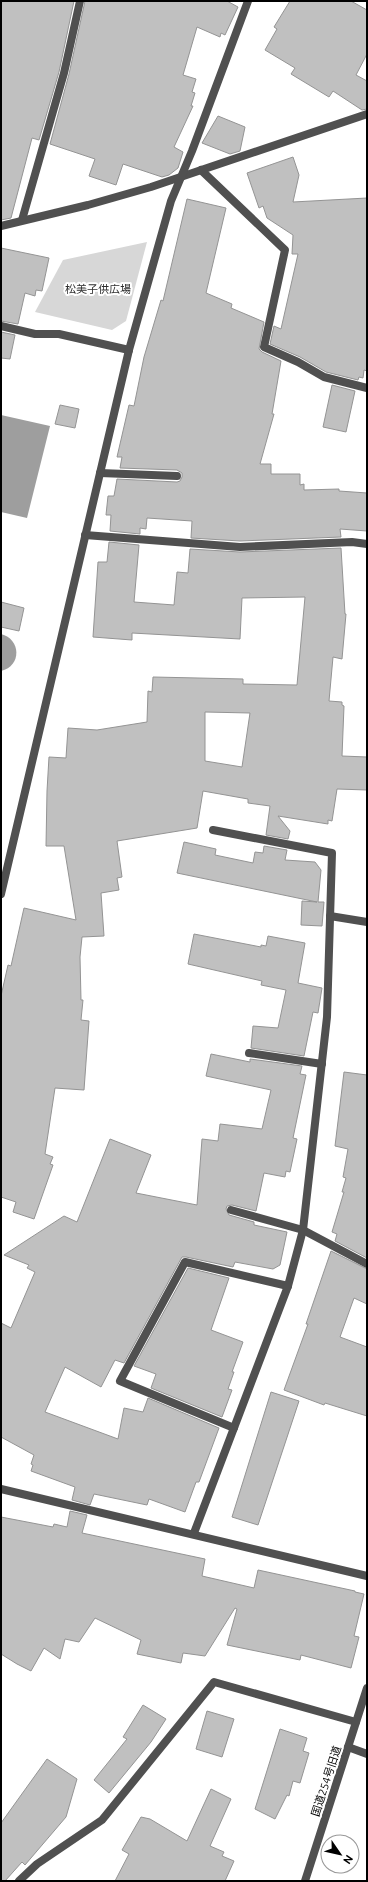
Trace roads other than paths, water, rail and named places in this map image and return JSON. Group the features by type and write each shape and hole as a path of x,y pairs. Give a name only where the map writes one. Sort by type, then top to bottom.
{"street":[{"path":"22,220 64,73 80,1"},
{"path":"1,894 129,350 171,201 248,1"},
{"path":"1,226 88,205 151,187 367,114"},
{"path":"201,170 285,250 264,347 298,362 324,377 367,388"},
{"path":"1,326 35,334 59,334 129,350"},
{"path":"100,473 177,476"},
{"path":"85,535 240,548 352,542 367,544"},
{"path":"194,1533 288,1286 303,1230 327,1017 332,853 213,830"},
{"path":"330,916 367,922"},
{"path":"249,1053 322,1064"},
{"path":"232,1210 303,1230 367,1264"},
{"path":"234,1428 120,1381 185,1262 288,1286"},
{"path":"1,1489 194,1533 367,1576"},
{"path":"19,1881 37,1864 102,1820 214,1682 356,1722"},
{"name":"国道254号旧道","path":"305,1881 367,1688"},
{"path":"348,1747 367,1754"}],"park label":[{"name":"松美子供広場","path":"98,289"}]}
